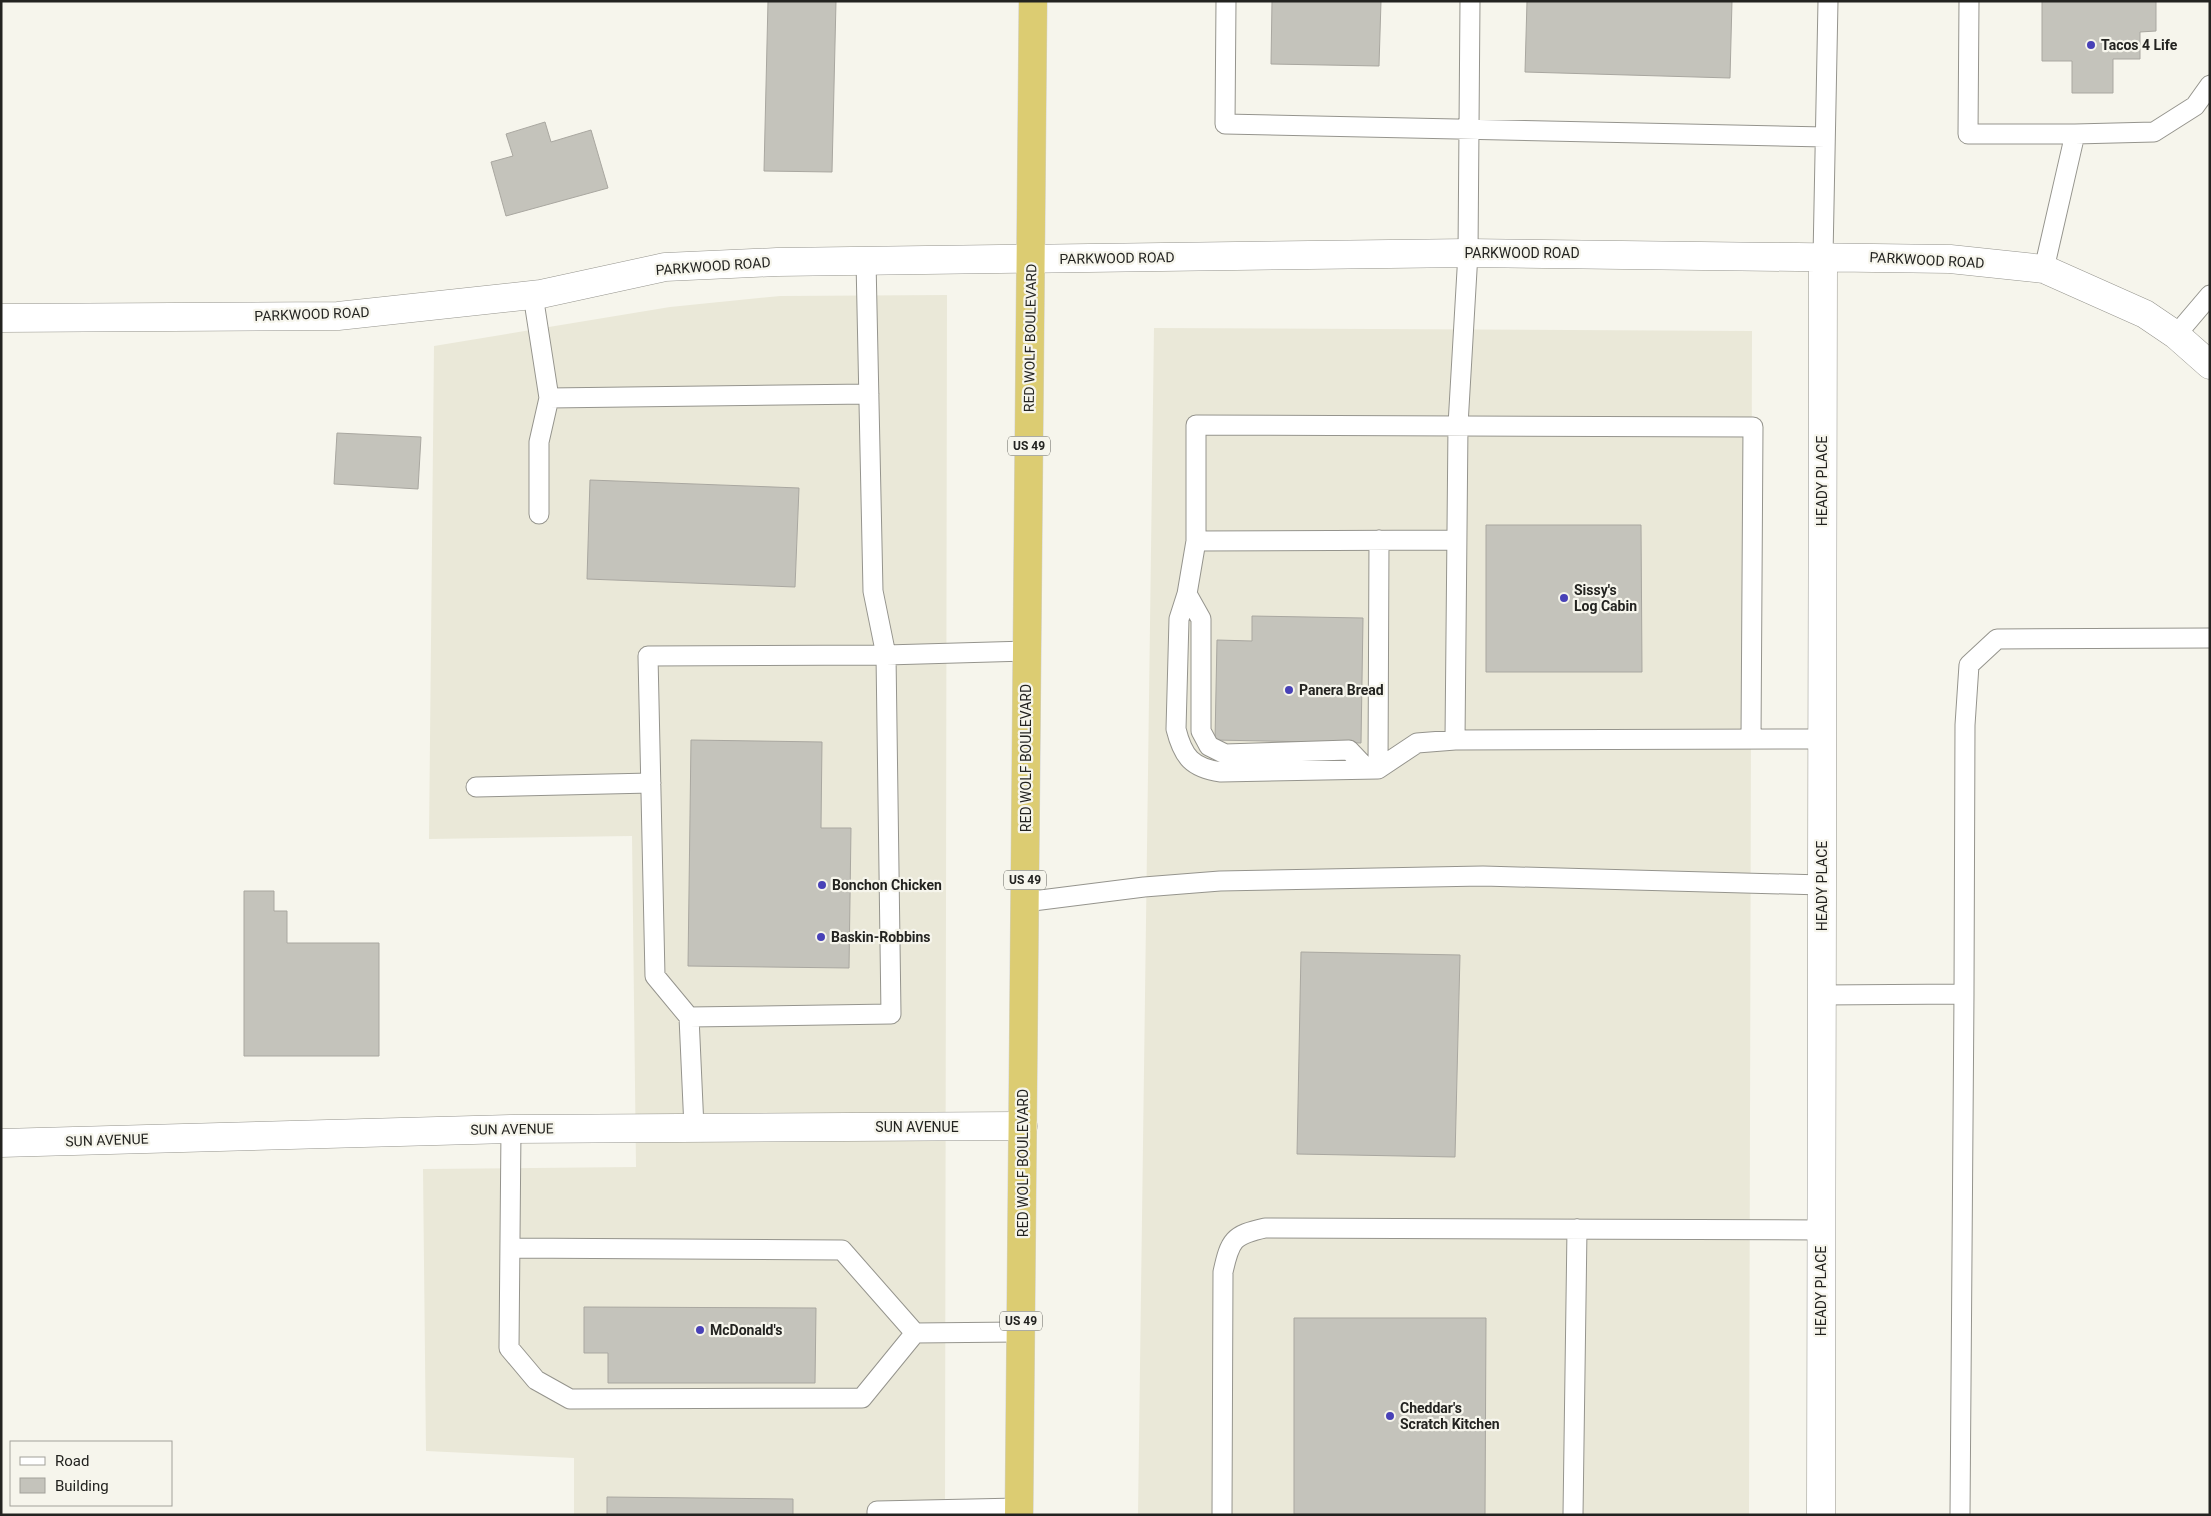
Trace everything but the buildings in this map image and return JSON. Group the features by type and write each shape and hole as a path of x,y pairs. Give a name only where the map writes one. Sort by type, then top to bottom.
{"highway":[{"name":"RED WOLF BOULEVARD","path":"1019,1511 1033,1"}],"street":[{"name":"PARKWOOD ROAD","path":"1,318 338,316 533,295 665,267 777,262 1468,253 1823,256 1950,259 2044,269 2144,314 2176,335 2210,365"},
{"name":"HEADY PLACE","path":"1821,1515 1823,256"},
{"name":"SUN AVENUE","path":"1,1143 511,1129 1023,1126"}],"lane":[{"path":"1226,1 1225,124 1825,138"},
{"path":"1455,740 1458,425 1468,253 1470,1"},
{"path":"1823,256 1828,1"},
{"path":"1969,1 1968,134 2154,132 2195,106 2210,84"},
{"path":"2044,269 2076,134"},
{"path":"689,1016 891,1014 886,655 873,591 866,261"},
{"path":"533,295 549,398 539,442 539,514"},
{"path":"2176,335 2210,295"},
{"path":"549,398 869,394"},
{"path":"1750,739 1753,427 1196,425 1196,541 1186,594 1179,619 1176,728 1180,745 1189,759 1203,770 1221,772 1373,769 1417,743 1455,740 1822,739"},
{"path":"1373,769 1379,540"},
{"path":"1196,541 1457,540"},
{"path":"1186,594 1201,619 1202,732 1209,746 1225,754 1349,750 1373,769"},
{"path":"1960,1515 1965,725 1969,665 1997,639 2210,638"},
{"path":"694,1128 689,1016 655,976 648,656 886,655 1027,651"},
{"path":"476,787 651,783"},
{"path":"1025,902 1144,887 1220,881 1483,876 1822,885"},
{"path":"1822,995 1964,994"},
{"path":"511,1129 509,1348 536,1380 570,1399 862,1398 915,1333"},
{"path":"1222,1515 1223,1272 1228,1248 1243,1233 1265,1228 1821,1230"},
{"path":"1573,1515 1577,1229"},
{"path":"510,1248 842,1250 915,1333 1021,1332"},
{"path":"878,1515 877,1511 1019,1511"}],"shaded area":[{"path":"947,295 945,1515 574,1515 574,1458 426,1451 423,1169 636,1167 632,836 429,839 434,346 670,307 780,296"},
{"path":"1154,328 1752,331 1749,1515 1138,1515"}],"place":[{"name":"Tacos 4 Life","path":"2091,45"},
{"name":"Sissy's Log Cabin","path":"1564,598"},
{"name":"Panera Bread","path":"1289,690"},
{"name":"Bonchon Chicken","path":"822,885"},
{"name":"Baskin-Robbins","path":"821,937"},
{"name":"McDonald's","path":"700,1330"},
{"name":"Cheddar's Scratch Kitchen","path":"1390,1416"}]}
